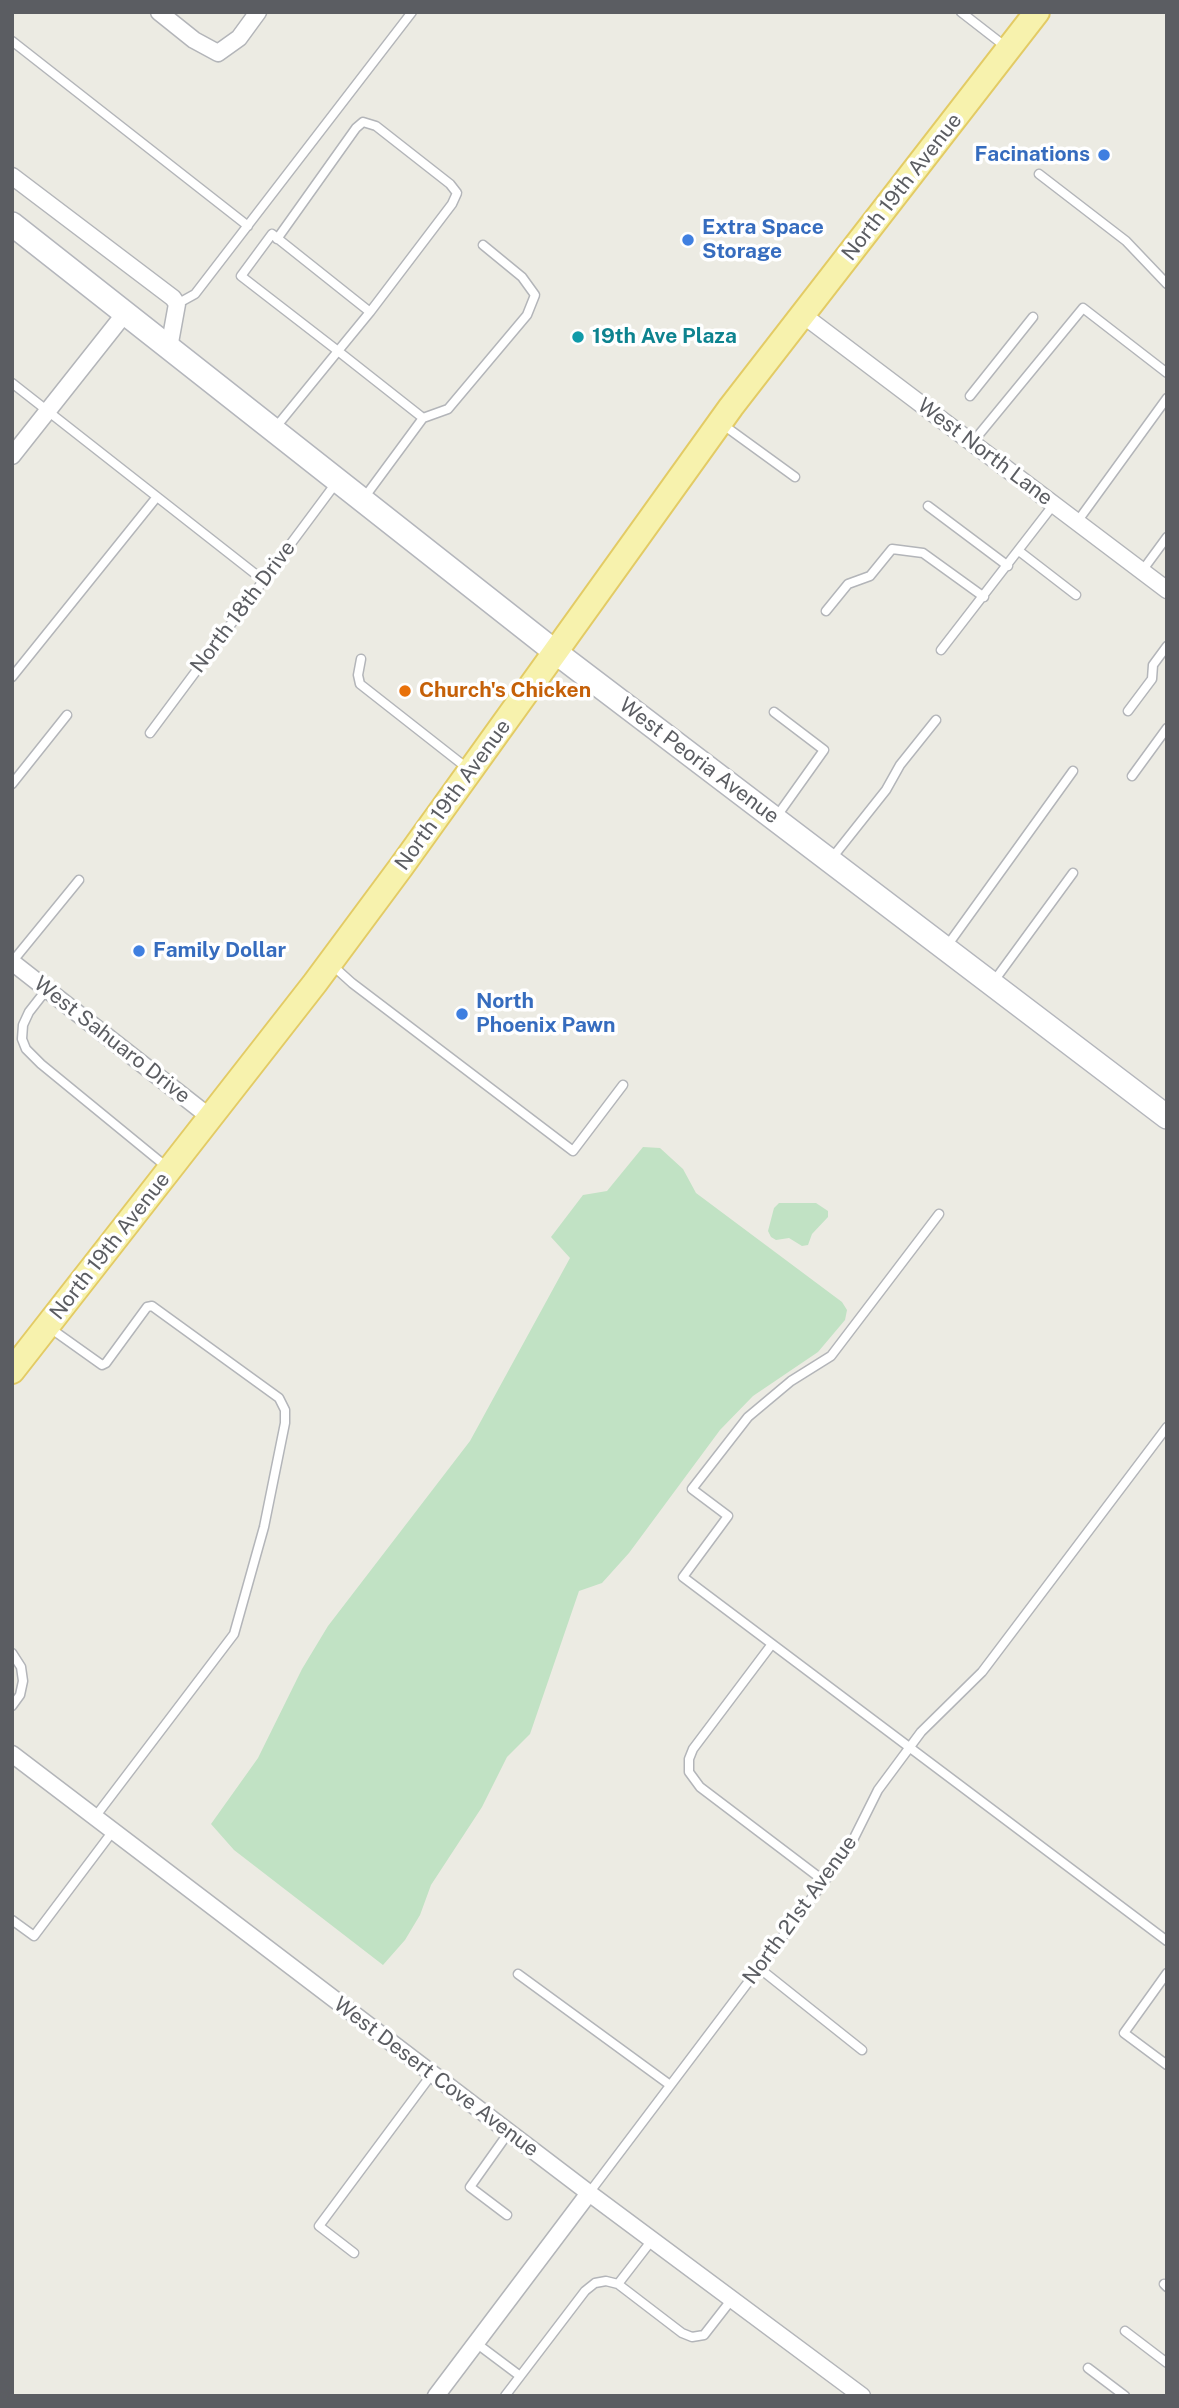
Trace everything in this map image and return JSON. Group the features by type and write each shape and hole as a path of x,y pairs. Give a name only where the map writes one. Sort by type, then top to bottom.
{"main road":[{"name":"North 19th Avenue","path":"16,1359 47,1326 330,963 719,422 1037,12"},
{"name":"West Peoria Avenue","path":"12,225 554,651 1167,1117"}],"street":[{"path":"159,12 194,40 218,52 239,37 258,12"},
{"path":"12,176 173,298 177,304 169,348"},
{"path":"12,456 126,313"},
{"name":"West North Lane","path":"803,315 1167,590"},
{"name":"West Sahuaro Drive","path":"12,962 211,1118"},
{"name":"West Desert Cove Avenue","path":"12,1754 589,2193 862,2396"},
{"name":"North 21st Avenue","path":"436,2396 589,2193"}],"lane":[{"path":"177,304 195,294 412,12"},
{"path":"961,12 1009,49"},
{"path":"12,41 248,226"},
{"path":"273,431 370,312 452,205 457,192 376,126 363,122 277,239"},
{"path":"1039,174 1126,242 1166,282"},
{"path":"370,312 272,234 241,276 423,418"},
{"path":"362,500 423,418 448,409 527,315 535,295 522,277 483,245"},
{"path":"972,443 1083,308 1167,373"},
{"path":"970,396 1032,317"},
{"path":"12,383 262,580"},
{"path":"1077,522 1167,398"},
{"path":"719,422 795,477"},
{"name":"North 18th Drive","path":"150,733 338,481"},
{"path":"12,677 156,498"},
{"path":"942,650 1054,504"},
{"path":"928,506 1008,566"},
{"path":"1142,571 1167,537"},
{"path":"827,611 848,584 870,576 892,550 922,553 984,597"},
{"path":"1019,551 1076,595"},
{"path":"1128,711 1152,679 1153,665 1167,646"},
{"path":"361,659 359,684 470,770"},
{"path":"774,712 824,750 775,819"},
{"path":"12,784 67,715"},
{"path":"830,861 936,720"},
{"path":"1132,776 1167,728"},
{"path":"945,948 1073,771"},
{"path":"992,984 1073,873"},
{"path":"12,962 79,880"},
{"path":"330,963 352,984 573,1152 623,1085"},
{"path":"47,989 29,1012 23,1026 22,1039 26,1049 170,1170"},
{"path":"939,1214 831,1356 791,1381 748,1417 692,1489 729,1516 683,1577 1167,1941"},
{"path":"47,1326 102,1365 147,1307 152,1306 279,1398 285,1409 285,1423 264,1527 234,1634 95,1817"},
{"name":"North 21st Avenue","path":"589,2193 848,1850 878,1790 921,1732 982,1672 1167,1427"},
{"path":"772,1644 693,1749 689,1759 690,1772 700,1787 824,1881"},
{"path":"12,1653 21,1667 23,1681 20,1695 12,1706"},
{"path":"12,1920 34,1936 113,1831"},
{"path":"759,1968 862,2050"},
{"path":"1167,1973 1124,2033 1167,2065"},
{"path":"519,1974 670,2085"},
{"path":"354,2253 319,2226 432,2074"},
{"path":"507,2215 470,2187 509,2132"},
{"path":"618,2284 652,2240"},
{"path":"505,2396 585,2291 595,2283 606,2281 618,2284 682,2333 692,2337 705,2335 732,2299"},
{"path":"1125,2331 1167,2362"},
{"path":"476,2343 520,2376"},
{"path":"1088,2368 1125,2396"}],"green space":[{"path":"643,1147 660,1148 683,1169 696,1193 842,1302 847,1310 845,1320 818,1352 753,1396 720,1430 629,1553 602,1583 579,1591 530,1734 507,1757 482,1807 431,1885 420,1915 405,1940 383,1965 234,1850 211,1824 258,1758 302,1669 328,1626 470,1441 570,1258 551,1237 583,1195 607,1191"},
{"path":"779,1203 816,1203 828,1211 828,1217 812,1234 808,1245 802,1246 789,1238 776,1240 771,1237 768,1231 774,1208"}],"place":[{"name":"Facinations","path":"1104,155"},
{"name":"Extra Space Storage","path":"688,240"},
{"name":"19th Ave Plaza","path":"578,337"},
{"name":"Church's Chicken","path":"405,691"},
{"name":"Family Dollar","path":"139,951"},
{"name":"North Phoenix Pawn","path":"462,1014"}]}
